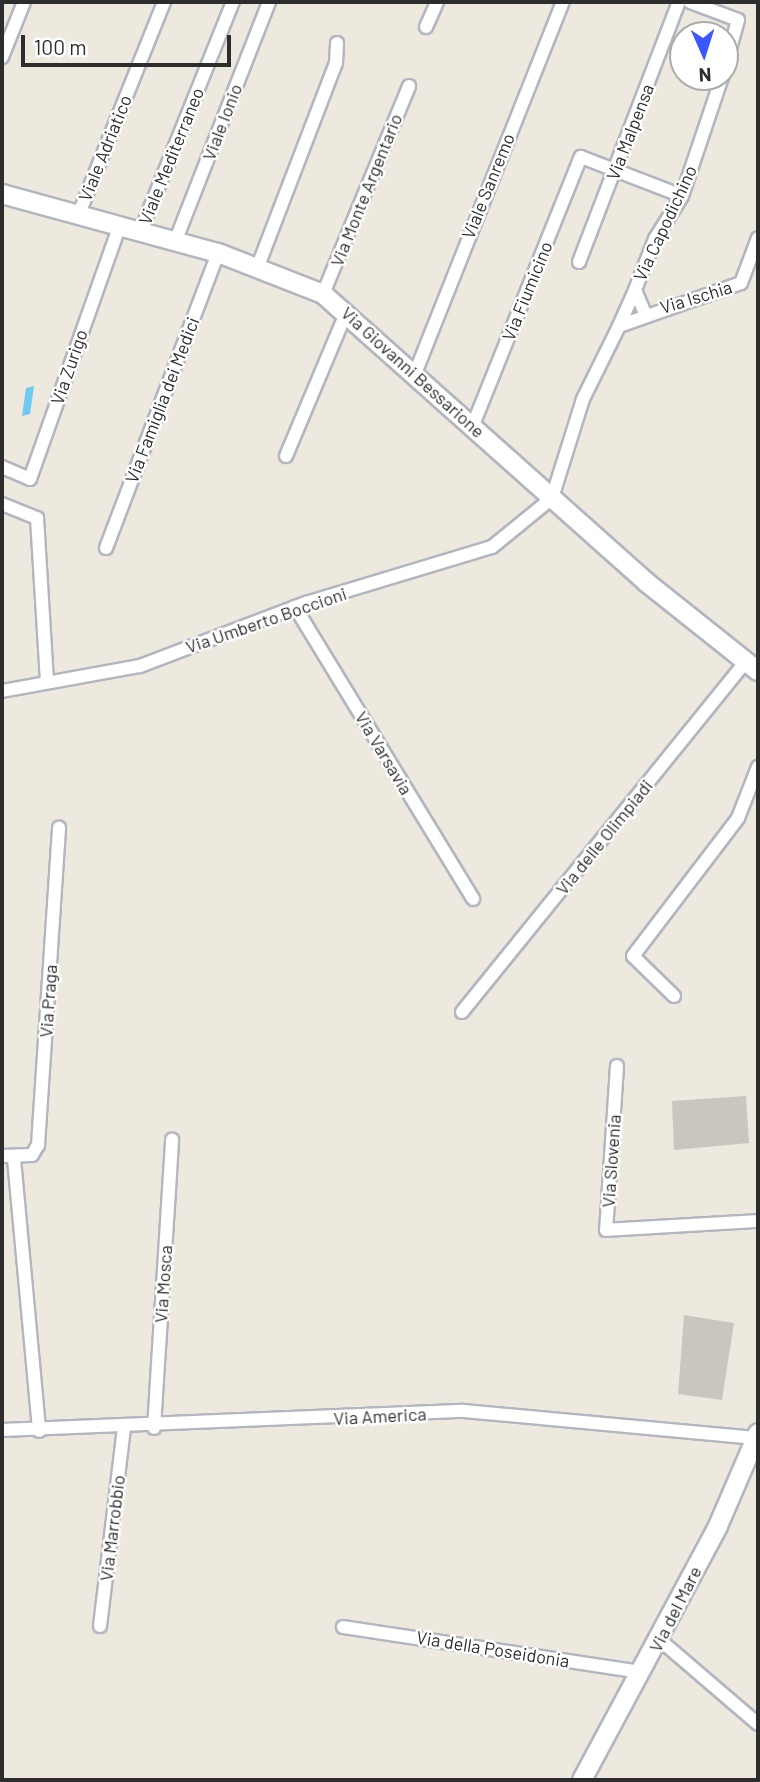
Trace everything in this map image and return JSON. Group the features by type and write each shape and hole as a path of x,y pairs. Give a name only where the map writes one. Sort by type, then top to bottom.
{"street":[{"path":"2,57 24,2"},
{"name":"Viale Adriatico","path":"78,216 164,2"},
{"name":"Viale Mediterraneo","path":"140,233 233,2"},
{"name":"Viale Ionio","path":"175,242 269,2"},
{"path":"426,27 437,2"},
{"name":"Viale Sanremo","path":"416,371 563,2"},
{"name":"Via Malpensa","path":"579,262 679,2"},
{"path":"690,2 738,21"},
{"path":"258,266 336,63 337,43"},
{"name":"Via Monte Argentario","path":"323,294 409,86"},
{"name":"Via Capodichino","path":"619,326 655,239 682,195 717,91"},
{"name":"Via Fiumicino","path":"473,425 581,157 615,170"},
{"path":"615,170 682,195"},
{"name":"Via Giovanni Bessarione","path":"2,194 218,253 258,266 323,294 347,311 416,371 552,498 752,667"},
{"name":"Via Zurigo","path":"2,467 30,479 119,227"},
{"name":"Via Ischia","path":"645,314 741,283 758,239"},
{"name":"Via Famiglia dei Medici","path":"106,548 218,253"},
{"path":"552,498 583,399 619,326 645,314 635,290"},
{"path":"286,456 347,311"},
{"name":"Via Umberto Boccioni","path":"2,691 140,666 295,607 492,547 552,498"},
{"path":"2,504 37,518 47,682"},
{"name":"Via Varsavia","path":"295,607 473,899"},
{"name":"Via delle Olimpiadi","path":"462,1012 752,667"},
{"path":"674,996 633,956 738,818 758,767"},
{"name":"Via Praga","path":"39,1431 8,1158 32,1155 38,1145 59,828"},
{"name":"Via Slovenia","path":"617,1066 606,1230 758,1221"},
{"name":"Via Mosca","path":"154,1428 172,1140"},
{"name":"Via America","path":"2,1430 154,1428 464,1411 757,1435"},
{"name":"Via Marrobbio","path":"100,1626 124,1429"},
{"name":"Via del Mare","path":"582,1780 660,1640 757,1435"},
{"name":"Via della Poseidonia","path":"343,1627 642,1672"},
{"path":"660,1640 758,1724"}],"water":[{"path":"34,386 30,414 22,416 26,388"}],"building":[{"path":"746,1096 749,1143 674,1150 672,1101"},
{"path":"684,1315 734,1323 722,1400 678,1394"}]}
